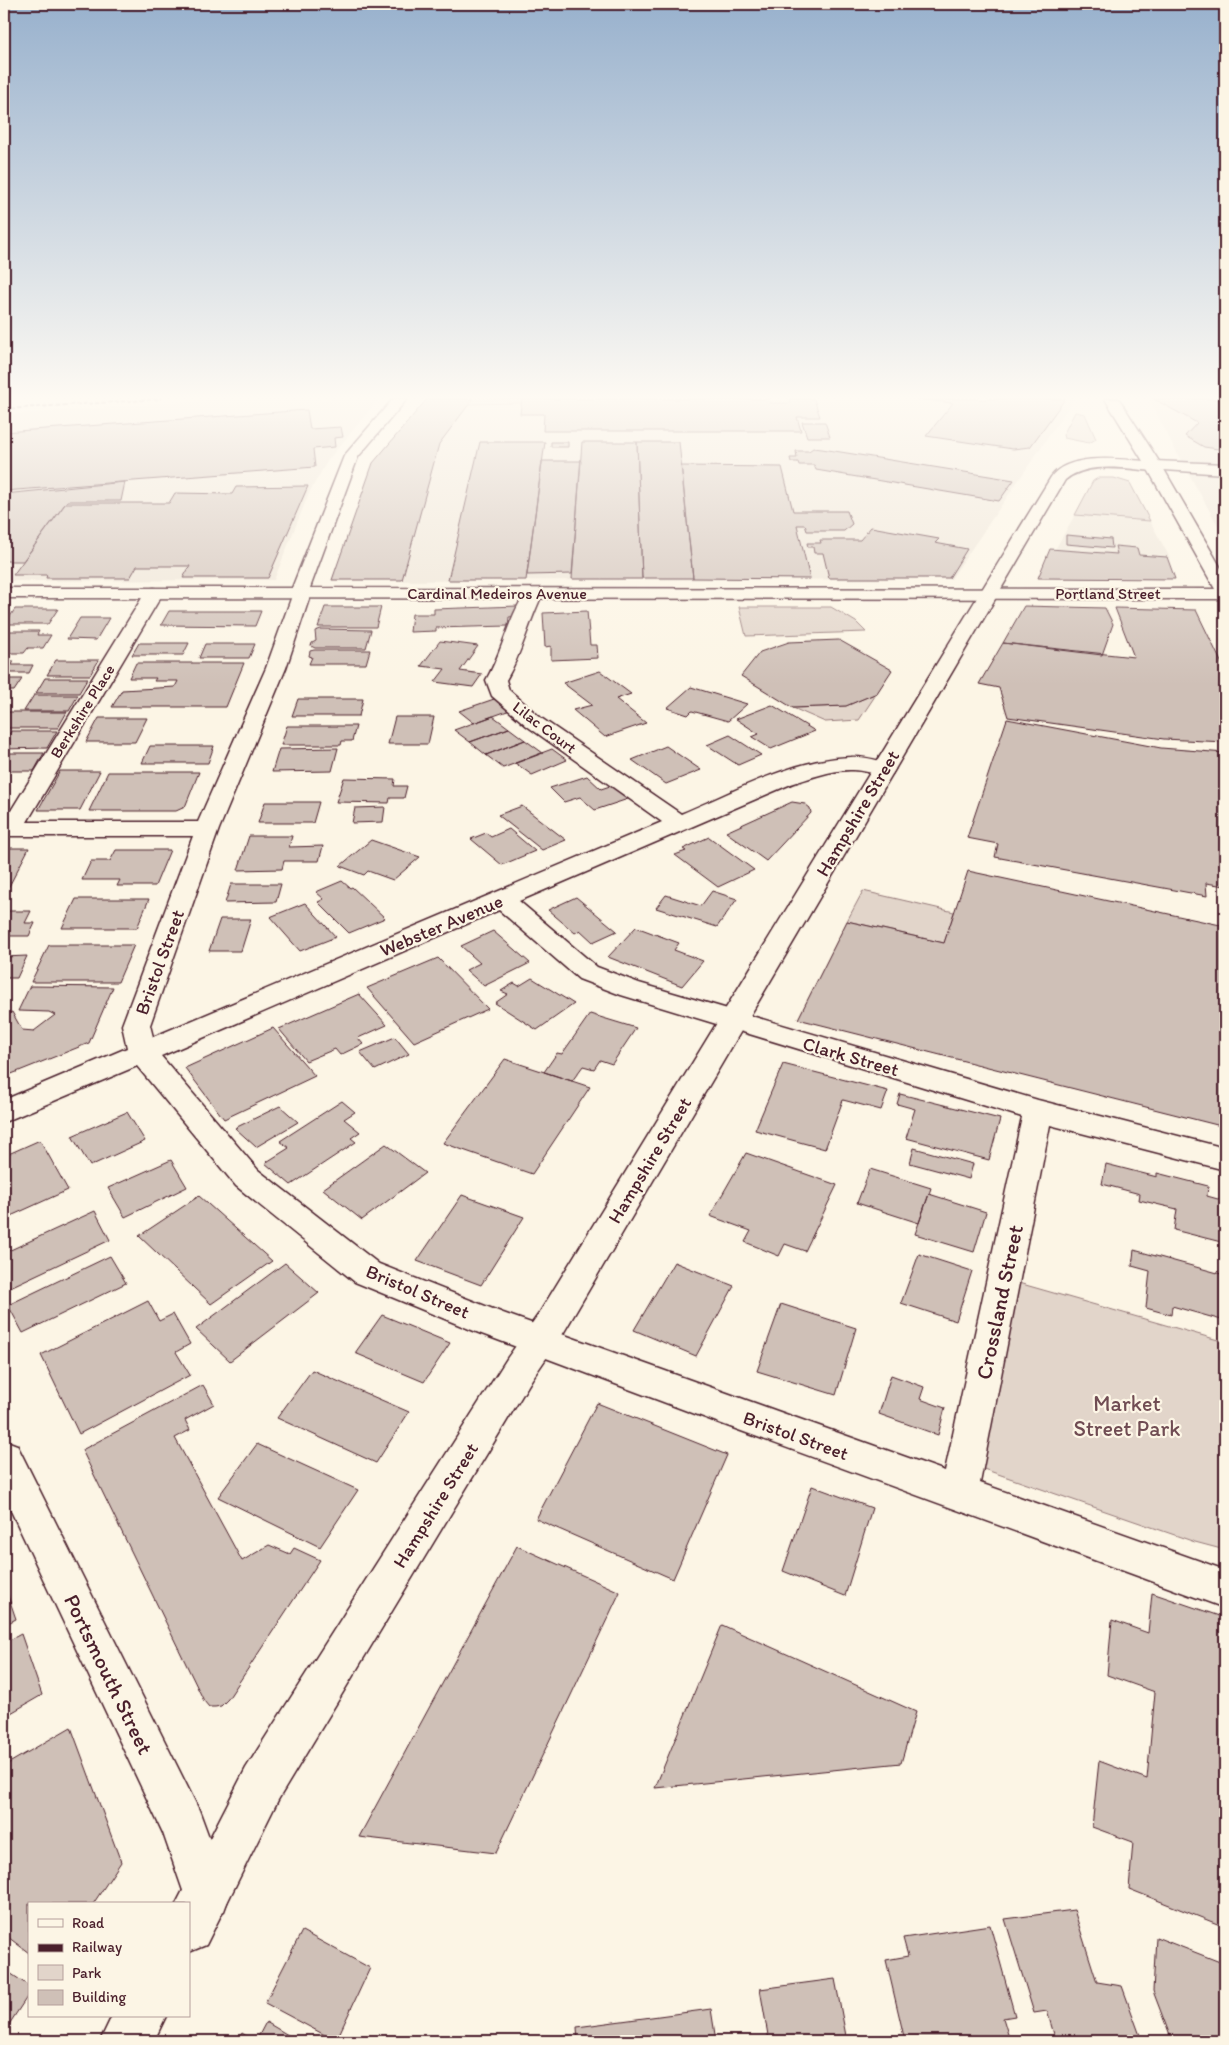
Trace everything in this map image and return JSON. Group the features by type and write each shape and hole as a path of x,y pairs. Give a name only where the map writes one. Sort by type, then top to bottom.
{"street":[{"name":"Bristol Street","path":"337,494 276,668 207,829 136,1025 142,1053 247,1178 367,1273 540,1340 959,1494 1225,1589"},
{"name":"Hampshire Street","path":"198,1911 262,1784 520,1368 540,1340 990,593 998,575 1049,494"},
{"path":"1170,494 1225,592"},
{"name":"Portland Street","path":"990,593 1225,592"},
{"name":"Cardinal Medeiros Avenue","path":"4,593 990,593"},
{"name":"Berkshire Place","path":"7,829 154,593"},
{"name":"Lilac Court","path":"534,593 520,621 505,665 496,680 499,692 534,722 679,823"},
{"name":"Webster Avenue","path":"4,1112 784,779 829,766 853,763 884,769"},
{"name":"Berkshire Place","path":"7,829 207,829"},
{"name":"Clark Street","path":"502,900 588,973 630,989 1038,1111 1225,1160"},
{"name":"Crossland Street","path":"959,1494 1038,1111"},
{"name":"Portsmouth Street","path":"4,1456 183,1826 198,1911"},
{"path":"125,2041 139,2018"}],"shaded area":[{"path":"4,494 308,494 274,580 4,581"},
{"path":"361,494 1009,494 951,579 331,581"},
{"path":"1200,494 1225,494 1225,538"},
{"path":"1075,515 1150,521 1170,558 1100,554 1049,560"}],"green space":[{"path":"1086,494 1136,494 1150,521 1075,515"},
{"path":"739,607 831,607 856,622 866,632 746,636"},
{"path":"877,693 859,720 825,722 793,708 846,706"},
{"path":"863,891 954,912 944,943 847,921"},
{"name":"Market Street Park","path":"1008,1280 1225,1342 1225,1550 1195,1542 969,1464"}],"building":[{"path":"4,494 122,494 121,501 67,501 23,561 6,561 4,564"},
{"path":"174,494 304,494 268,578 183,578 190,566 137,566 130,578 46,578 47,575 13,575 66,503 169,503"},
{"path":"362,494 425,494 402,580 332,580"},
{"path":"468,494 538,494 526,580 448,580"},
{"path":"538,494 578,494 572,574 527,575"},
{"path":"578,494 639,494 642,579 572,579"},
{"path":"639,494 684,494 693,578 642,578"},
{"path":"684,494 789,494 793,511 847,511 852,524 844,531 807,531 805,525 797,525 810,579 693,578"},
{"path":"960,494 1004,494 999,501"},
{"path":"871,527 939,539 935,543 967,549 949,578 829,578 823,553 814,553 813,547 808,547 807,543 821,543 820,540 860,540"},
{"path":"1066,535 1111,539 1112,548 1066,544"},
{"path":"1115,546 1137,548 1139,555 1167,557 1175,579 1038,578 1050,549 1117,554"},
{"path":"518,606 519,616 509,617 508,626 436,628 436,631 410,632 412,614 434,614 434,609"},
{"path":"1024,606 1105,608 1113,624 1102,655 1003,643"},
{"path":"325,607 381,607 376,627 318,627"},
{"path":"1115,608 1196,610 1225,670 1225,742 1164,739 1008,717 999,688 979,684 1003,643 1134,657"},
{"path":"15,609 58,609 48,624 5,624"},
{"path":"169,611 261,611 255,626 161,625"},
{"path":"587,611 590,645 597,645 598,658 551,660 551,646 545,647 543,613"},
{"path":"80,618 109,618 96,640 67,639"},
{"path":"321,629 371,630 366,648 315,648 311,646 316,641 315,631"},
{"path":"4,631 39,631 37,635 51,635 43,648 28,648 24,653 4,653"},
{"path":"839,640 892,670 877,693 846,706 793,708 741,676 760,652 789,642"},
{"path":"440,641 478,646 460,671 482,674 473,687 435,682 445,669 421,666"},
{"path":"139,643 189,643 183,655 132,655"},
{"path":"205,644 255,644 249,658 199,658"},
{"path":"370,650 366,664 309,664 312,657 309,656 310,651"},
{"path":"56,660 99,660 90,675 47,675"},
{"path":"4,661 14,661 12,665 33,665 29,673 4,673"},
{"path":"136,663 244,663 226,707 112,707 122,690 175,687 178,681 154,681 156,678 129,678"},
{"path":"600,671 631,694 616,699 646,723 605,737 573,710 592,705 563,683"},
{"path":"45,678 88,678 79,693 36,693"},
{"path":"4,679 22,679 14,691 4,691"},
{"path":"691,687 747,704 728,721 692,711 688,715 667,708"},
{"path":"34,695 78,695 69,711 24,711"},
{"path":"500,697 513,709 474,723 459,711"},
{"path":"298,699 363,699 359,716 292,716"},
{"path":"772,705 815,731 771,749 752,737 759,734 736,719"},
{"path":"4,712 67,712 58,728 4,728"},
{"path":"493,716 509,728 470,742 454,730"},
{"path":"395,717 434,717 428,744 388,744"},
{"path":"99,718 147,718 135,742 86,742"},
{"path":"1007,719 1161,748 1225,753 1225,886 1206,883 1207,896 995,857 998,844 967,838"},
{"path":"287,726 356,726 352,741 342,741 341,745 281,745"},
{"path":"509,728 525,740 486,755 470,742"},
{"path":"11,731 57,731 47,748 4,749 4,743"},
{"path":"730,735 761,755 738,765 707,745"},
{"path":"525,740 543,753 503,768 486,755"},
{"path":"150,746 214,746 208,763 142,763"},
{"path":"666,746 701,770 666,784 632,760"},
{"path":"338,748 332,771 272,772 279,749"},
{"path":"552,749 567,760 532,775 515,763"},
{"path":"4,753 44,753 34,771 4,771"},
{"path":"60,771 100,771 80,810 38,810"},
{"path":"108,772 199,772 185,807 176,811 89,811"},
{"path":"587,776 601,789 619,783 634,797 595,810 580,797 564,802 550,788"},
{"path":"344,778 395,779 394,786 407,786 404,798 390,798 389,803 336,802"},
{"path":"265,802 319,802 313,823 258,823"},
{"path":"792,802 805,804 810,808 811,813 766,861 726,832"},
{"path":"522,806 566,840 542,850 498,815"},
{"path":"385,807 383,822 352,823 355,808"},
{"path":"509,829 535,851 502,865 471,839 486,833 491,837"},
{"path":"249,836 292,836 289,847 323,846 319,861 284,861 282,869 238,870"},
{"path":"709,837 754,870 718,887 675,855 686,851 683,849"},
{"path":"371,840 420,857 393,880 368,871 364,875 340,866"},
{"path":"4,848 29,848 5,894 4,894"},
{"path":"116,850 170,850 155,886 117,886 120,880 82,880 91,861 110,861"},
{"path":"968,871 1225,926 1225,1127 798,1019 847,921 944,943"},
{"path":"342,881 350,888 352,887 385,918 349,933 318,902 324,899 316,892"},
{"path":"231,884 281,884 276,902 225,903"},
{"path":"712,891 737,899 717,927 656,908 666,895 701,906"},
{"path":"576,897 617,931 593,942 580,930 575,933 548,910"},
{"path":"76,899 149,899 137,928 62,928"},
{"path":"305,903 336,937 300,951 270,917"},
{"path":"4,911 31,911 25,923 35,923 29,936 4,936"},
{"path":"220,919 251,919 241,951 209,951"},
{"path":"636,927 679,943 674,950 703,961 682,986 608,957"},
{"path":"493,931 530,963 484,986 466,970 480,963 461,946"},
{"path":"49,945 134,945 118,982 31,982"},
{"path":"27,956 17,978 4,978 4,957"},
{"path":"438,958 488,1009 414,1042 367,988"},
{"path":"532,978 574,1004 537,1030 495,1003 508,994 501,991 514,983 519,986"},
{"path":"30,986 113,987 89,1043 4,1077 4,1015 12,1012 22,1030 34,1031 55,1015 49,1012 18,1011"},
{"path":"359,994 387,1025 358,1038 363,1044 340,1055 335,1049 306,1061 279,1029"},
{"path":"590,1014 636,1028 612,1064 600,1060 594,1069 583,1066 572,1081 544,1072 557,1053 562,1054"},
{"path":"273,1028 315,1076 224,1119 185,1068"},
{"path":"395,1037 409,1054 375,1070 360,1052"},
{"path":"505,1059 590,1087 532,1174 443,1143"},
{"path":"783,1064 888,1091 881,1110 843,1100 825,1149 755,1130"},
{"path":"900,1094 1000,1119 989,1160 906,1138 915,1109 897,1104"},
{"path":"342,1101 355,1112 344,1119 360,1132 351,1138 356,1142 291,1185 265,1163 289,1148 280,1141"},
{"path":"280,1106 298,1122 256,1147 235,1128"},
{"path":"127,1112 145,1141 90,1166 72,1136"},
{"path":"40,1140 68,1190 4,1219 4,1156"},
{"path":"386,1144 425,1173 362,1220 323,1189"},
{"path":"914,1148 973,1164 969,1179 910,1163"},
{"path":"746,1153 837,1185 805,1251 785,1244 779,1256 745,1242 751,1231 710,1216"},
{"path":"171,1160 187,1187 125,1217 108,1188"},
{"path":"1106,1164 1157,1177 1157,1173 1208,1186 1207,1196 1225,1201 1225,1243 1174,1230 1177,1209 1139,1200 1140,1194 1102,1184"},
{"path":"870,1169 931,1188 919,1223 857,1203"},
{"path":"929,1194 986,1212 974,1252 915,1234"},
{"path":"462,1195 524,1217 481,1285 417,1261"},
{"path":"199,1196 272,1261 211,1304 139,1236"},
{"path":"95,1211 110,1240 4,1290 4,1253"},
{"path":"1134,1250 1225,1275 1225,1321 1172,1306 1171,1315 1146,1308 1150,1271 1132,1266"},
{"path":"919,1254 972,1271 956,1321 901,1303"},
{"path":"110,1256 126,1283 23,1333 8,1305"},
{"path":"674,1262 734,1286 696,1356 634,1330"},
{"path":"285,1263 319,1293 230,1361 196,1329"},
{"path":"148,1301 159,1321 173,1314 190,1344 176,1352 190,1375 79,1434 41,1355"},
{"path":"781,1304 856,1328 836,1395 757,1371"},
{"path":"382,1315 450,1343 424,1382 355,1353"},
{"path":"312,1370 409,1412 376,1463 277,1418"},
{"path":"891,1375 924,1387 920,1399 945,1408 938,1435 879,1414"},
{"path":"203,1385 214,1404 185,1420 190,1430 175,1438 242,1561 269,1545 290,1554 294,1548 320,1560 228,1699 221,1706 215,1707 209,1707 204,1701 82,1450"},
{"path":"597,1403 727,1455 673,1579 536,1519"},
{"path":"257,1444 358,1490 320,1547 218,1497"},
{"path":"812,1486 872,1508 845,1596 783,1571"},
{"path":"517,1546 620,1592 496,1853 359,1837"},
{"path":"4,1584 16,1619 4,1625"},
{"path":"1152,1593 1225,1618 1225,1927 1129,1889 1133,1842 1092,1827 1099,1761 1147,1779 1155,1692 1107,1675 1112,1620 1148,1633"},
{"path":"722,1625 916,1712 901,1763 655,1788"},
{"path":"21,1634 42,1695 4,1717 4,1643"},
{"path":"71,1727 121,1862 94,1902 28,1902 28,1952 4,1934 4,1766"},
{"path":"1074,1910 1097,1982 1122,1986 1142,2041 1056,2041 1047,2011 1034,2013 1005,1919"},
{"path":"990,1925 1015,2016 1003,2018 1010,2041 905,2041 886,1960 908,1956 903,1938"},
{"path":"302,1931 370,1968 336,2041 265,2003"},
{"path":"1156,1937 1225,1964 1225,2041 1172,2041 1153,1991"},
{"path":"4,1969 28,1985 28,1996 4,2032"},
{"path":"835,1979 847,2041 769,2041 760,1989"},
{"path":"711,2009 716,2041 578,2041 577,2027"},
{"path":"266,2022 298,2041 256,2041"},
{"path":"242,2033 254,2041 237,2041"}]}
